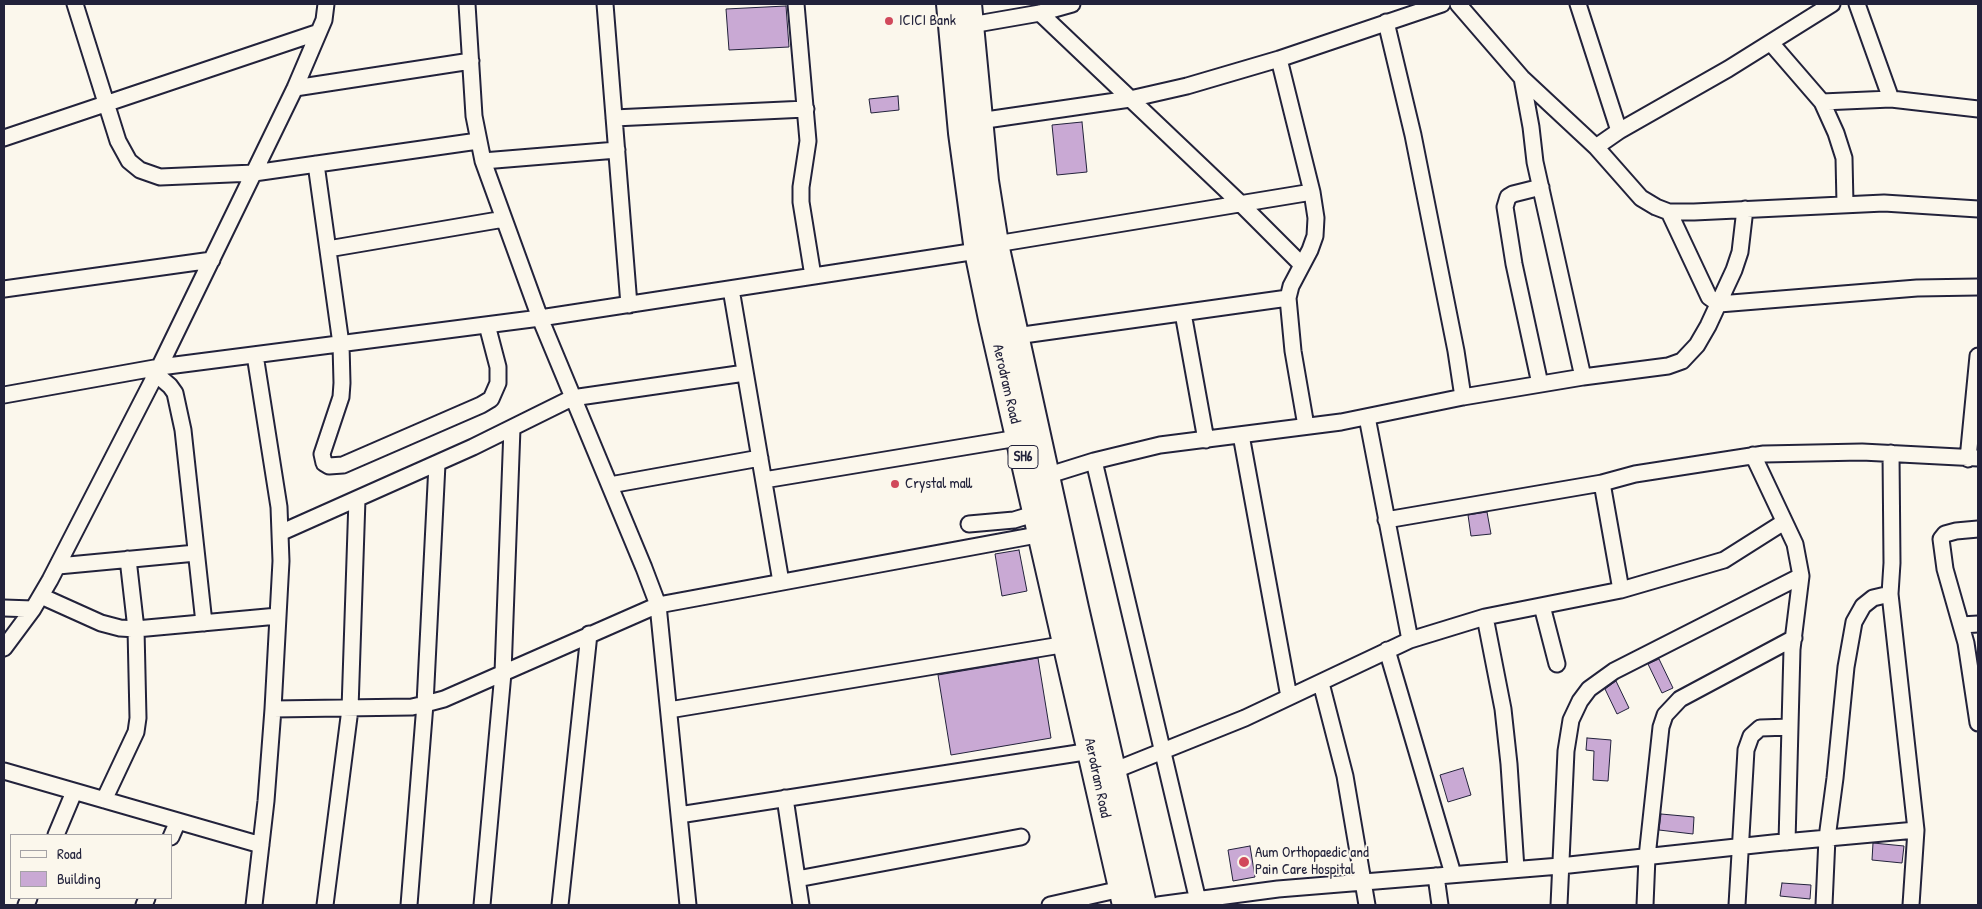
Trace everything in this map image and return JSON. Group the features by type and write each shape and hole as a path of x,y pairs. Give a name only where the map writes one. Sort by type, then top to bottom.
{"main road":[{"name":"Aerodram Road","path":"949,4 961,133 987,247 1018,438 1067,644 1123,897"},
{"name":"Aerodram Road","path":"970,14 986,181 987,247 1016,336 1144,905"}],"street":[{"path":"75,4 118,141 128,161 140,170 160,177 254,173 478,141"},
{"path":"4,648 37,603 58,566 158,371 295,88 324,20 326,4"},
{"path":"467,4 478,141 483,161 540,318 658,604 688,905"},
{"path":"605,4 629,305"},
{"path":"796,4 808,141 801,202 814,276"},
{"path":"970,14 1040,13 1072,4"},
{"path":"979,121 1130,99 1187,86 1279,59 1442,4"},
{"path":"1458,4 1522,78 1596,147 1641,198 1656,208 1669,212 1884,203 1978,209"},
{"path":"1578,4 1619,131"},
{"path":"1596,147 1619,131 1770,43 1832,4"},
{"path":"1857,4 1891,99"},
{"path":"1040,13 1241,204 1301,264"},
{"path":"1386,22 1414,135 1463,397"},
{"path":"4,138 319,32"},
{"path":"1770,43 1822,102 1836,133 1844,158 1845,204"},
{"path":"1279,59 1312,192 1316,218 1315,236 1310,250 1291,286 1288,298 1293,351 1306,426"},
{"path":"295,88 471,61"},
{"path":"1522,78 1535,162 1583,377"},
{"path":"1822,102 1891,99 1978,109"},
{"path":"614,118 806,108"},
{"path":"483,161 617,150"},
{"path":"316,164 340,344 342,383 340,397 322,454 324,463 329,466 343,465 491,399 498,383 498,367 487,325"},
{"path":"1540,384 1514,264 1505,207 1508,197 1513,194 1541,187"},
{"path":"4,395 255,356 629,305 814,276 1312,192"},
{"path":"1046,476 1094,461 1160,445 1367,417 1463,397 1583,377 1668,366 1682,361 1697,345 1719,304 1740,252 1745,209"},
{"path":"1669,212 1709,297 1719,304 1918,288 1978,287"},
{"path":"328,249 504,219"},
{"path":"4,288 212,260"},
{"path":"731,289 781,582"},
{"path":"1016,336 1288,298"},
{"path":"1183,313 1206,440"},
{"path":"254,905 273,709 281,561 279,507 273,456 255,356"},
{"path":"1386,520 1602,483 1635,474 1754,455 1862,452 1973,458 1978,356"},
{"path":"158,371 175,393 183,430 204,623"},
{"path":"280,533 437,464 572,398 745,373"},
{"path":"1367,417 1410,640"},
{"path":"482,905 504,673 512,428"},
{"path":"1241,435 1289,697"},
{"path":"764,480 1018,438"},
{"path":"1891,453 1892,563 1890,594 1916,830 1911,905"},
{"path":"1754,455 1795,544 1800,576 1794,638 1788,842"},
{"path":"610,485 760,458"},
{"path":"1094,461 1198,903"},
{"path":"409,905 425,704 437,464"},
{"path":"1602,483 1621,590"},
{"path":"325,905 350,709 357,499"},
{"path":"969,524 1014,520 1039,524"},
{"path":"1113,771 1245,718 1410,640 1485,617 1621,590 1724,560 1784,522"},
{"path":"273,709 412,707 444,700 658,604 781,582 1039,524"},
{"path":"1978,529 1956,531 1945,534 1941,539 1945,569 1966,643 1977,703 1978,723"},
{"path":"58,566 196,553"},
{"path":"104,800 136,732 138,718 136,629 128,560"},
{"path":"1559,905 1566,751 1572,720 1580,701 1589,690 1614,671 1800,576"},
{"path":"1824,905 1827,838 1846,667 1854,622 1863,606 1873,598 1890,594"},
{"path":"4,608 37,603 120,628 136,629 278,616"},
{"path":"1542,606 1557,664"},
{"path":"1485,617 1503,709 1509,764 1516,869"},
{"path":"1961,625 1978,624"},
{"path":"560,905 589,634"},
{"path":"1645,905 1647,857 1661,727 1665,715 1680,698 1794,638"},
{"path":"669,710 1067,644"},
{"path":"1387,650 1453,874"},
{"path":"1321,683 1344,776 1367,905"},
{"path":"1737,905 1746,750 1750,736 1760,728 1790,727"},
{"path":"679,815 1091,751"},
{"path":"4,771 261,845"},
{"path":"56,834 74,792"},
{"path":"785,798 801,905"},
{"path":"172,835 178,821"},
{"path":"1158,905 1198,903 1278,889 1560,866 1916,830"},
{"path":"797,879 1021,837"},
{"path":"1436,876 1440,905"},
{"path":"1050,905 1123,897"}],"building":[{"path":"786,6 789,47 729,50 726,9"},
{"path":"898,96 899,110 871,113 869,99"},
{"path":"1082,122 1087,172 1057,175 1052,125"},
{"path":"1487,512 1491,534 1471,536 1468,515"},
{"path":"1019,550 1027,591 1002,596 995,554"},
{"path":"1038,658 1051,738 951,755 938,675"},
{"path":"1659,659 1673,688 1662,693 1648,664"},
{"path":"1616,681 1629,708 1617,714 1605,689"},
{"path":"1587,738 1611,740 1608,781 1593,780 1594,751 1586,750"},
{"path":"1463,768 1471,795 1448,802 1440,775"},
{"path":"1661,814 1694,817 1693,834 1659,830"},
{"path":"1873,843 1904,846 1902,863 1872,860"},
{"path":"1250,846 1255,877 1233,881 1228,850"},
{"path":"1782,883 1811,885 1810,899 1780,896"}],"place":[{"name":"ICICI Bank","path":"889,21"},
{"name":"Crystal mall","path":"895,484"},
{"name":"Aum Orthopaedic and Pain Care Hospital","path":"1244,862"}]}
